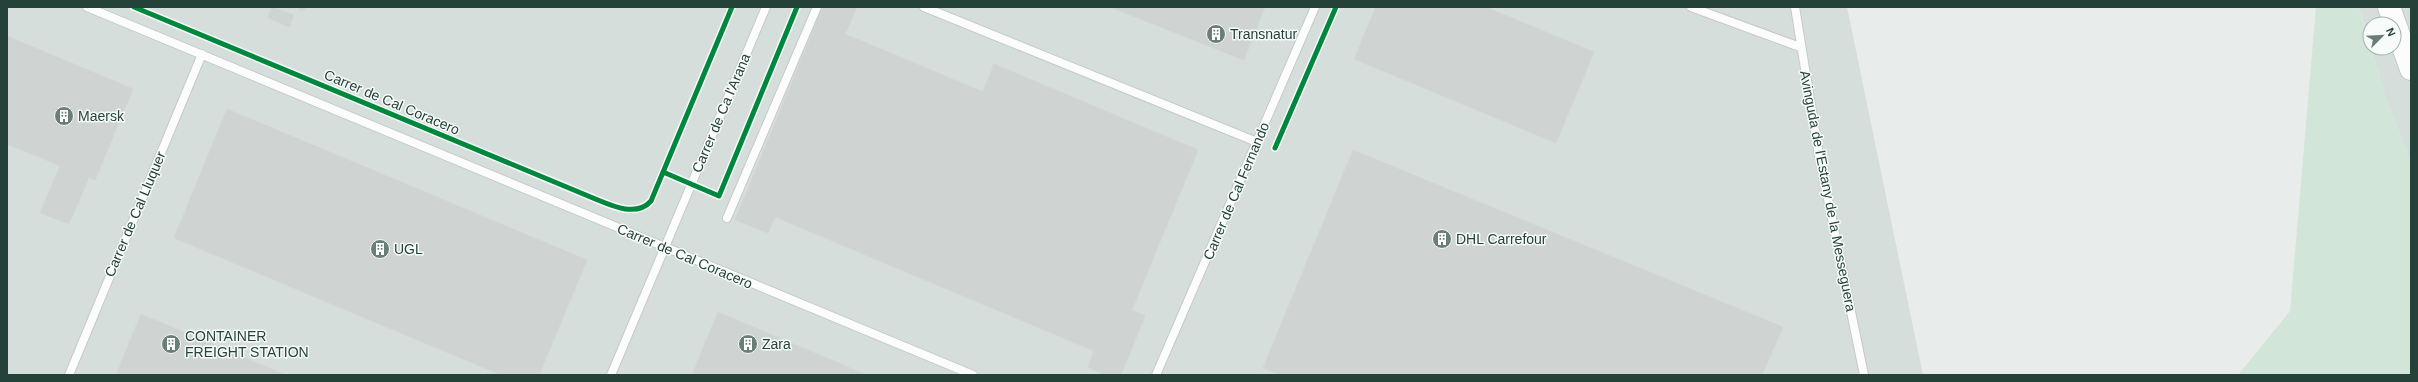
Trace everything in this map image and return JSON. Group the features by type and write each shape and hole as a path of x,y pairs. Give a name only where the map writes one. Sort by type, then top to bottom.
{"main road":[{"path":"2389,7 2411,68"}],"lane":[{"name":"Carrer de Cal Coracero","path":"87,7 664,248 973,375"},
{"name":"Carrer de Ca l'Arana","path":"611,375 766,7"},
{"path":"727,218 817,7"},
{"path":"924,7 1257,142"},
{"name":"Carrer de Cal Fernando","path":"1156,375 1315,7"},
{"path":"1691,7 1800,47"},
{"name":"Avinguda de l'Estany de la Messeguera","path":"1795,7 1800,47 1864,375"},
{"name":"Carrer de Cal Lluquer","path":"69,375 202,54"}],"shaded area":[{"path":"7,7 1847,7 1923,375 7,375"},
{"path":"2359,7 2411,7 2411,163 2385,96 2373,56 2402,56 2402,16 2362,17"}],"green space":[{"path":"2316,7 2359,7 2362,17 2362,56 2373,56 2385,96 2411,163 2411,375 2238,375 2290,311"}],"building":[{"path":"272,7 294,15 289,27 268,18"},
{"path":"297,7 307,7 302,11"},
{"path":"823,7 857,7 845,34 983,92 994,64 1198,150 1132,310 1145,316 1121,375 1106,375 1088,367 1094,351 775,217 768,233 735,220"},
{"name":"Transnatur","path":"1110,7 1265,7 1244,60"},
{"path":"1376,7 1486,7 1594,52 1556,143 1354,59"},
{"name":"Maersk","path":"7,36 133,89 95,180 7,144"},
{"name":"UGL","path":"227,109 587,260 539,375 501,375 174,238"},
{"name":"DHL Carrefour","path":"1353,150 1783,327 1762,375 1281,375 1263,368"},
{"path":"60,166 89,177 69,224 40,213"},
{"name":"Zara","path":"718,312 867,375 692,375"},
{"name":"CONTAINER FREIGHT STATION","path":"141,314 286,375 116,375"}],"cycle path":[{"path":"134,7 600,201 615,207 631,209 638,209 651,201 732,7"},
{"path":"663,172 719,196 797,7"},
{"path":"1275,148 1336,7"}],"place":[{"name":"Transnatur","path":"1216,34"},
{"name":"Maersk","path":"64,116"},
{"name":"DHL Carrefour","path":"1442,239"},
{"name":"UGL","path":"380,249"},
{"name":"CONTAINER FREIGHT STATION","path":"171,344"},
{"name":"Zara","path":"748,344"}]}
